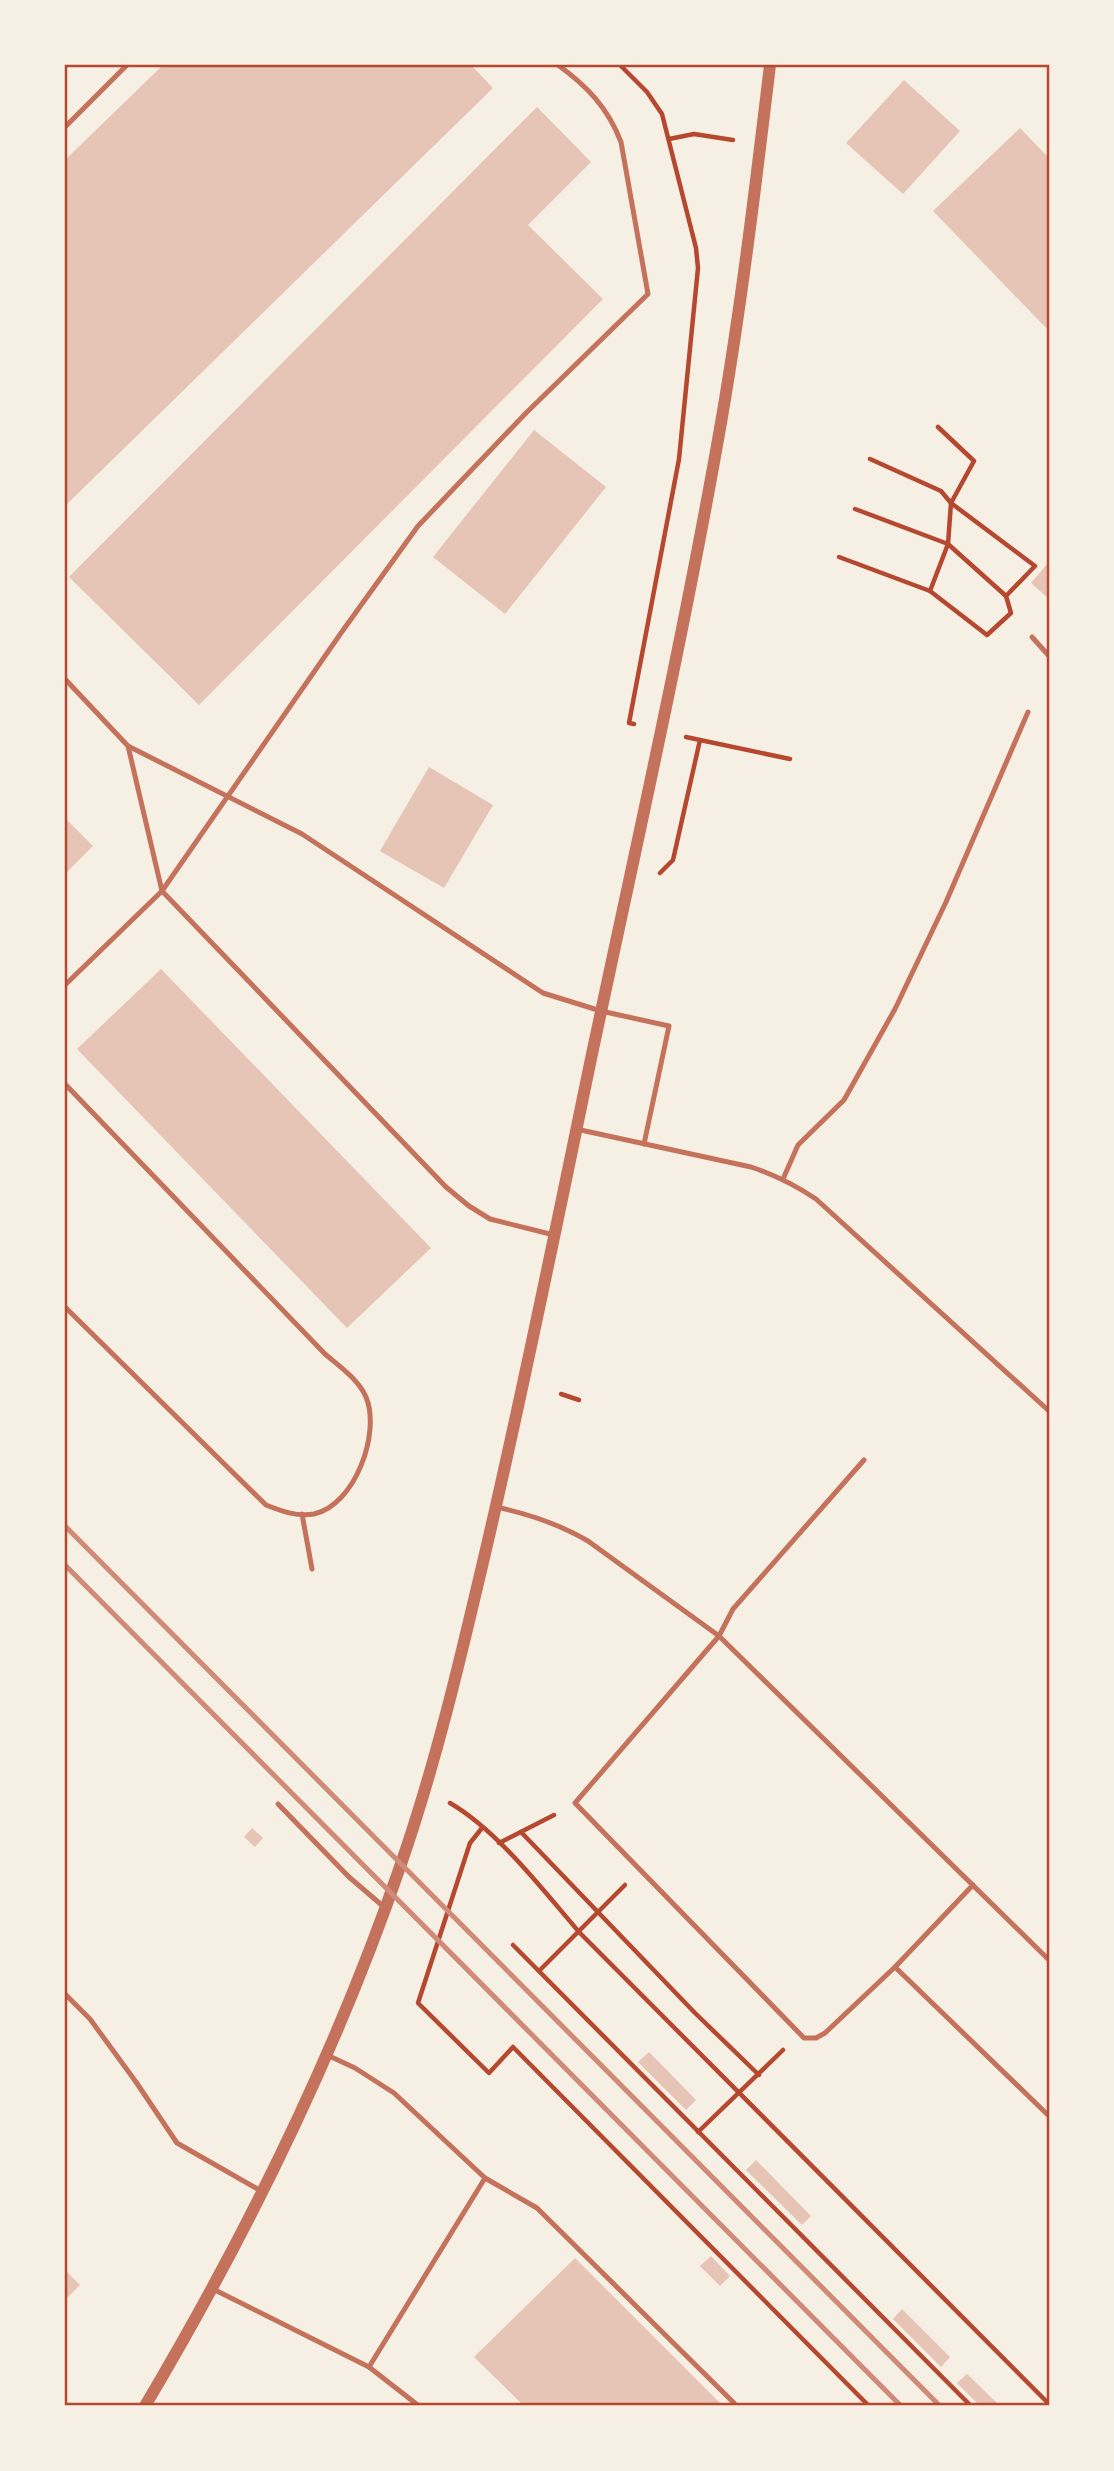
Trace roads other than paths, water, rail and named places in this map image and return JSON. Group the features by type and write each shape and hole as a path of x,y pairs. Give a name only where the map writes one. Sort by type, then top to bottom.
{"street":[{"path":"145,2406 213,2289 263,2192 326,2055 358,1983 432,1767 496,1507 684,616 721,418 770,65"}],"lane":[{"path":"65,127 127,65"},
{"path":"65,985 162,891 418,526 526,413 648,294 621,142 613,122 600,103 579,81 558,65"},
{"path":"1032,637 1049,656"},
{"path":"65,679 128,746 302,834 543,993 601,1011 669,1026 644,1144"},
{"path":"783,1179 798,1145 844,1100 895,1009 946,902 1027,712"},
{"path":"128,746 162,891 446,1187 490,1219 554,1235"},
{"path":"65,1084 325,1354 356,1382 366,1396 372,1420 368,1445 345,1493 332,1506 314,1514 290,1514 267,1505 65,1307"},
{"path":"576,1129 751,1167 783,1179 816,1199 1049,1411"},
{"path":"864,1460 733,1609 719,1636 575,1803 799,2034 810,2039 825,2033 895,1966 973,1885"},
{"path":"496,1507 554,1523 588,1541 719,1636 1049,1960"},
{"path":"302,1514 312,1569"},
{"path":"278,1804 349,1877 385,1908"},
{"path":"895,1966 1049,2116"},
{"path":"65,1994 90,2019 177,2143 263,2192"},
{"path":"326,2055 355,2068 394,2093 485,2178 537,2208 734,2403 734,2406"},
{"path":"369,2367 485,2178"},
{"path":"213,2289 369,2367 419,2406"}],"railway":[{"path":"65,1526 940,2406"},
{"path":"65,1565 901,2406"}]}
